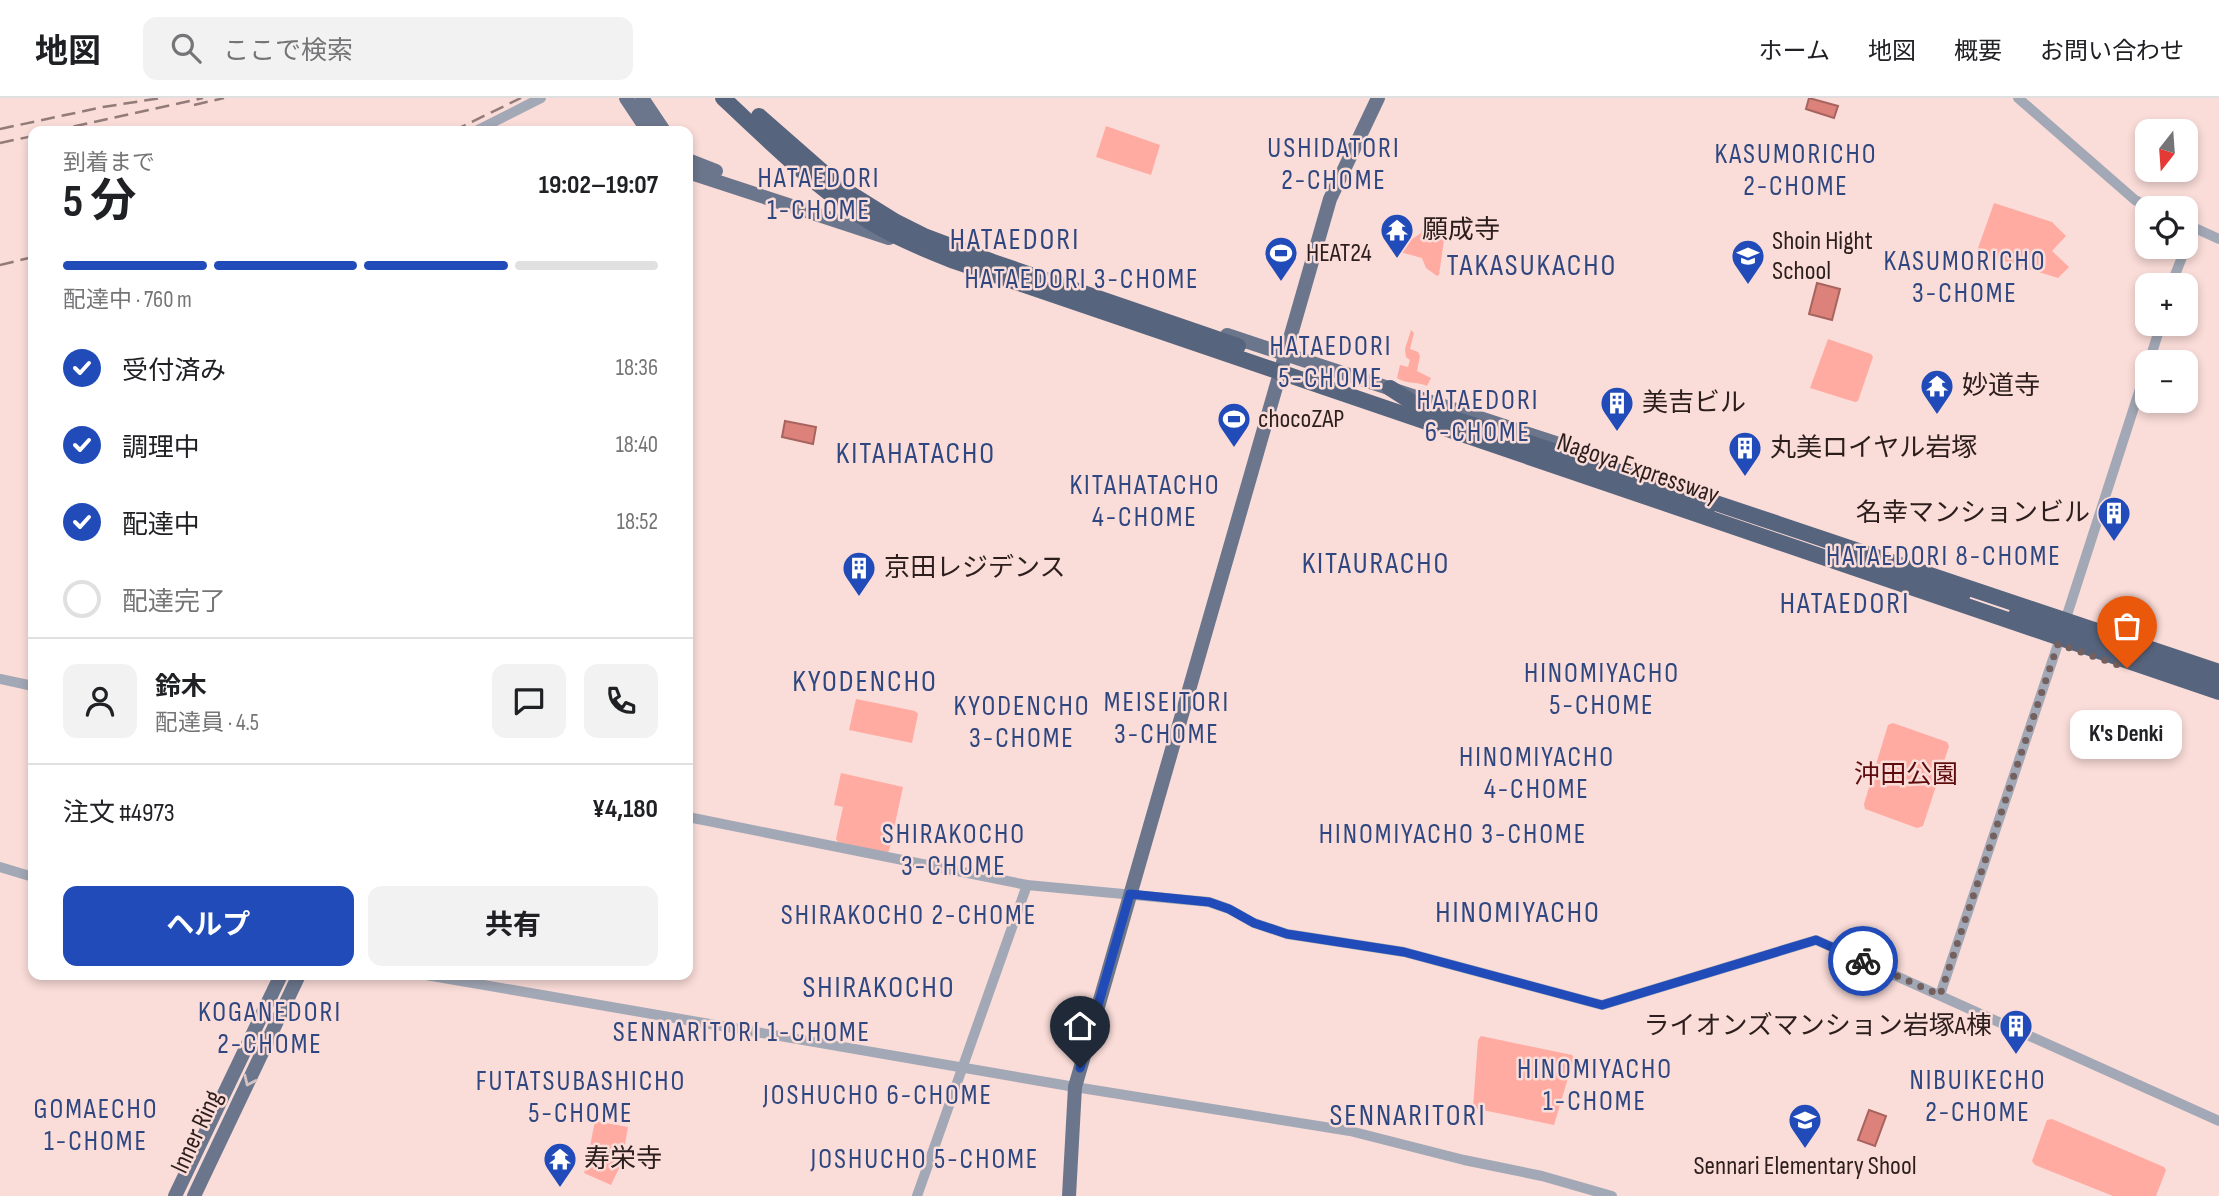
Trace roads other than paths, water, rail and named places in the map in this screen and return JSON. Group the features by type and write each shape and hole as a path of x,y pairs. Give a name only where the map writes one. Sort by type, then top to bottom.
{"highway":[{"name":"Nagoya Expressway","path":"723,98 807,175 860,215 922,248 954,261 2219,692"},
{"name":"Nagoya Expressway","path":"739,98 840,187 896,222 956,249 1434,412 2060,616 2219,672"},
{"path":"1390,388 1410,401 1474,430 1819,548 2042,618 2060,616"},
{"path":"1875,583 1915,584 2219,682"}],"main road":[{"path":"626,98 645,126"},
{"path":"642,98 661,126"},
{"path":"1069,1196 1075,1087 1330,198 1378,98"},
{"path":"693,162 914,246 925,256 952,267 2219,699"},
{"path":"693,173 916,236 928,234 957,243 2060,616 2219,666"},
{"name":"Inner Ring","path":"175,1196 279,980"},
{"name":"Inner Ring","path":"194,1196 297,980"}],"street":[{"path":"486,126 541,98"},
{"path":"2018,98 2135,198"},
{"path":"2198,230 2219,239"},
{"path":"2060,616 2135,402"},
{"path":"1940,995 2058,644"},
{"path":"0,679 28,685"},
{"path":"693,818 1027,885 1209,902 1229,909 1254,923 1287,934 1404,952 1602,1005 1816,940 2219,1121"},
{"path":"0,867 28,875"},
{"path":"917,1196 1027,885"},
{"path":"455,980 1075,1087 1350,1131 1464,1160 1542,1176 1612,1196"}],"railway":[{"path":"0,129 103,107 161,98"},
{"path":"76,126 203,98"},
{"path":"194,105 224,98"},
{"path":"463,126 521,98"},
{"path":"0,143 28,137"},
{"path":"0,265 28,258"}],"place":[{"name":"願成寺","path":"1397,260"},
{"name":"HEAT24","path":"1281,283"},
{"name":"Shoin Hight School","path":"1748,286"},
{"name":"妙道寺","path":"1937,416"},
{"name":"美吉ビル","path":"1617,433"},
{"name":"chocoZAP","path":"1234,449"},
{"name":"丸美ロイヤル岩塚","path":"1745,478"},
{"name":"名幸マンションビル","path":"2114,543"},
{"name":"京田レジデンス","path":"859,598"},
{"name":"K's Denki","path":"2127,668"},
{"name":"ライオンズマンション岩塚A棟","path":"2016,1056"},
{"name":"Sennari Elementary Shool","path":"1805,1150"},
{"name":"寿栄寺","path":"560,1189"}],"district":[{"name":"USHIDATORI 2-CHOME","path":"1334,164"},
{"name":"KASUMORICHO 2-CHOME","path":"1796,170"},
{"name":"HATAEDORI 1-CHOME","path":"819,194"},
{"name":"HATAEDORI","path":"1015,240"},
{"name":"TAKASUKACHO","path":"1532,266"},
{"name":"KASUMORICHO 3-CHOME","path":"1965,277"},
{"name":"HATAEDORI 3-CHOME","path":"1082,279"},
{"name":"HATAEDORI 5-CHOME","path":"1331,362"},
{"name":"HATAEDORI 6-CHOME","path":"1478,416"},
{"name":"KITAHATACHO","path":"916,454"},
{"name":"KITAHATACHO 4-CHOME","path":"1145,501"},
{"name":"HATAEDORI 8-CHOME","path":"1944,556"},
{"name":"KITAURACHO","path":"1376,564"},
{"name":"HATAEDORI","path":"1845,604"},
{"name":"KYODENCHO","path":"865,682"},
{"name":"HINOMIYACHO 5-CHOME","path":"1602,689"},
{"name":"MEISEITORI 3-CHOME","path":"1167,718"},
{"name":"KYODENCHO 3-CHOME","path":"1022,722"},
{"name":"HINOMIYACHO 4-CHOME","path":"1537,773"},
{"name":"HINOMIYACHO 3-CHOME","path":"1453,834"},
{"name":"SHIRAKOCHO 3-CHOME","path":"954,850"},
{"name":"HINOMIYACHO","path":"1518,913"},
{"name":"SHIRAKOCHO 2-CHOME","path":"909,915"},
{"name":"SHIRAKOCHO","path":"879,988"},
{"name":"KOGANEDORI 2-CHOME","path":"270,1028"},
{"name":"SENNARITORI 1-CHOME","path":"742,1032"},
{"name":"HINOMIYACHO 1-CHOME","path":"1595,1085"},
{"name":"JOSHUCHO 6-CHOME","path":"878,1095"},
{"name":"NIBUIKECHO 2-CHOME","path":"1978,1096"},
{"name":"FUTATSUBASHICHO 5-CHOME","path":"581,1097"},
{"name":"SENNARITORI","path":"1408,1116"},
{"name":"GOMAECHO 1-CHOME","path":"96,1125"},
{"name":"JOSHUCHO 5-CHOME","path":"925,1159"}],"park label":[{"name":"沖田公園","path":"1906,775"}]}
